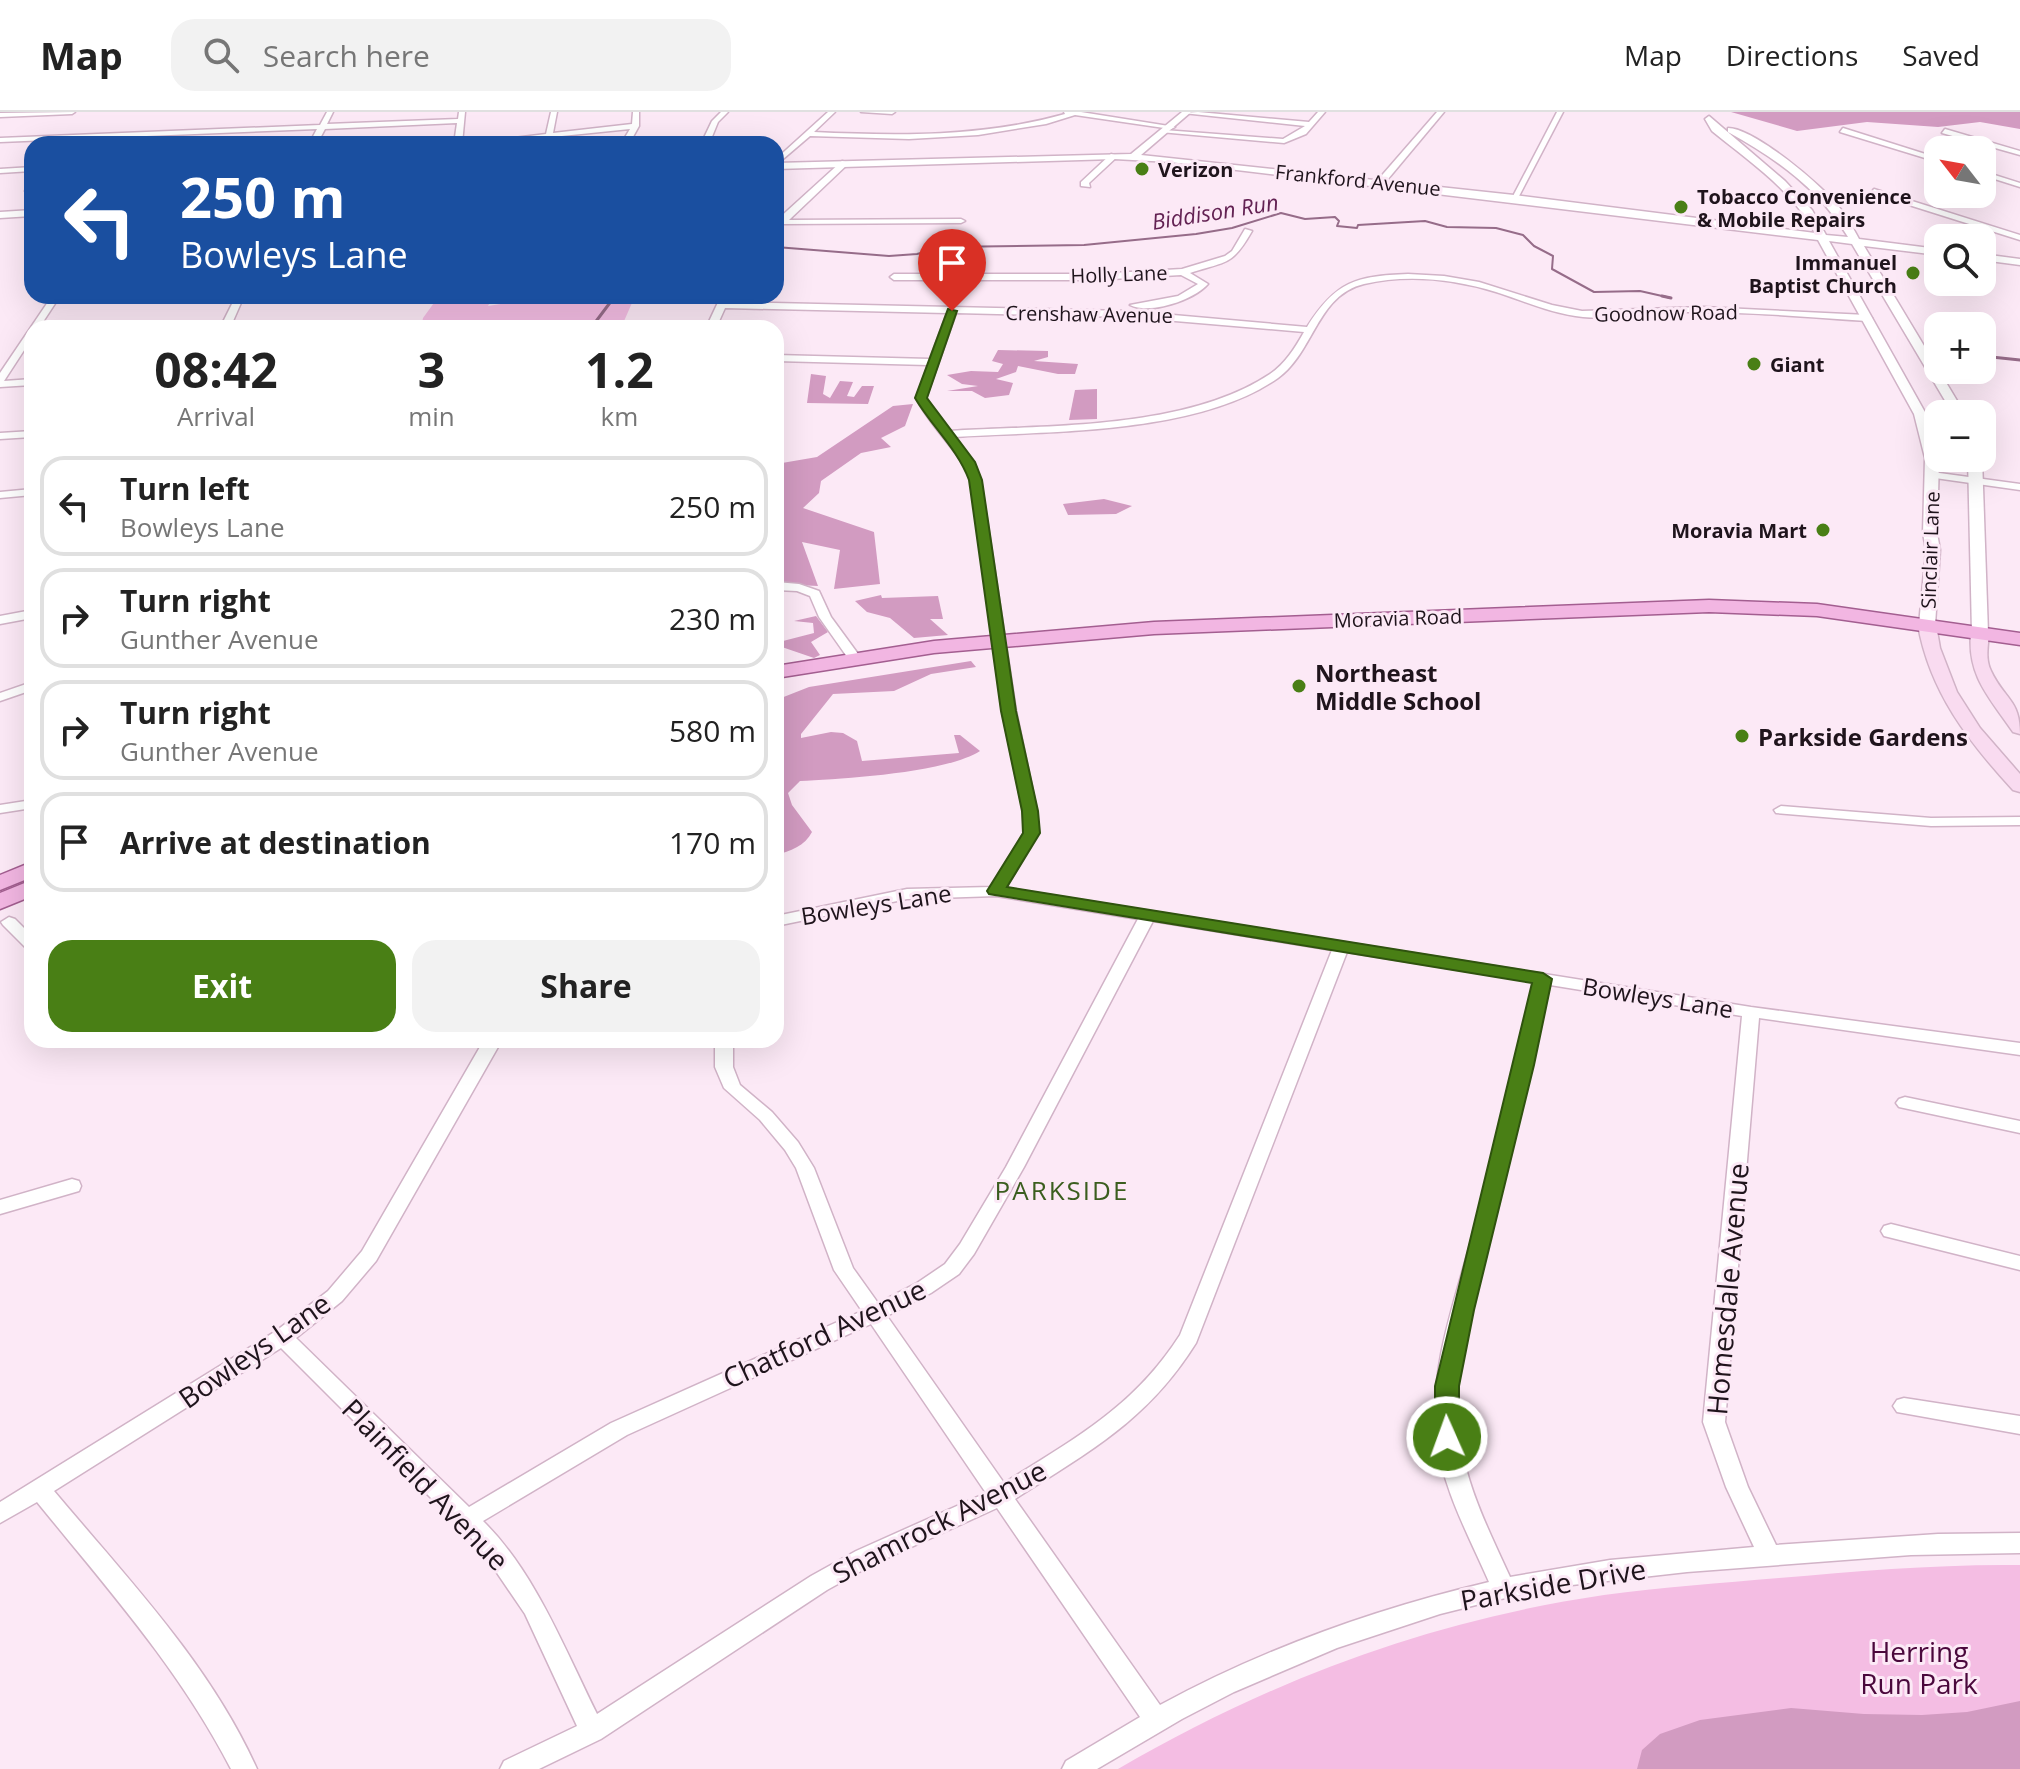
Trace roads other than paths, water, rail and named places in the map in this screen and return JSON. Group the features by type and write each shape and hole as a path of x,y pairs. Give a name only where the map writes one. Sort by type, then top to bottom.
{"main road":[{"name":"Moravia Road","path":"784,671 855,658 1154,628 1721,606 1817,610 1927,631 1980,638 2020,639"},
{"name":"Sinclair Lane","path":"1927,631 1936,666 1955,707 2020,786"},
{"name":"Moravia Road","path":"1980,638 2020,649"},
{"name":"Sinclair Lane","path":"1980,638 1978,656 1987,682 2020,728"},
{"name":"Moravia Road","path":"784,684 999,645"},
{"path":"0,883 24,872"},
{"path":"4,912 24,894"}],"street":[{"path":"317,136 330,112"},
{"path":"554,112 549,136 635,126"},
{"path":"629,136 635,126 636,112"},
{"path":"708,136 715,121 725,112"},
{"path":"784,157 832,112"},
{"path":"864,112 892,112"},
{"path":"1134,156 1187,112 1310,124"},
{"path":"806,134 946,134 1026,125 1073,113 1167,129 1284,141 1295,138 1322,112"},
{"path":"1380,183 1441,112"},
{"path":"1514,198 1560,112"},
{"path":"0,115 72,117 61,136"},
{"path":"146,136 461,116 459,136"},
{"name":"Sinclair Lane","path":"1704,116 1799,201 1885,319 1921,381 1943,400"},
{"name":"Sinclair Lane","path":"1704,116 1770,151 1830,201 1866,256 1885,319 1921,381 1932,475 1930,533 1933,550 1927,631"},
{"path":"1843,130 1924,156"},
{"path":"1945,131 2020,153"},
{"path":"0,140 24,140"},
{"path":"1087,185 1084,184 1114,156"},
{"name":"Frankford Avenue","path":"784,165 1134,156 1514,198 1924,250"},
{"path":"784,219 845,163"},
{"path":"0,171 24,170"},
{"path":"1996,177 2020,185"},
{"path":"1874,191 2020,238"},
{"path":"1799,201 1830,201"},
{"path":"0,215 24,214"},
{"path":"784,224 961,221"},
{"path":"1795,233 1804,231 1815,222 1866,256"},
{"path":"1183,272 1228,258 1235,253 1248,231"},
{"path":"1996,259 2020,262"},
{"name":"Holly Lane","path":"894,277 1095,277 1183,272 1204,284 1180,298 1146,305 929,302"},
{"name":"Goodnow Road","path":"948,434 1121,421 1203,406 1238,395 1271,378 1295,357 1334,295 1346,286 1399,278 1467,282 1548,307 1585,314 1679,309 1885,319"},
{"name":"Crenshaw Avenue","path":"784,303 952,311 1176,316 1312,330"},
{"path":"952,311 921,398 968,462 976,480 999,645 1018,760 1030,811 1031,833 996,891"},
{"path":"0,382 24,344"},
{"path":"784,358 934,362"},
{"path":"0,382 24,382"},
{"path":"0,436 24,434"},
{"name":"Sinclair Lane","path":"1977,472 1980,638"},
{"path":"1932,475 2020,487"},
{"path":"0,495 24,493"},
{"path":"784,587 815,594 825,617 855,658"},
{"path":"0,620 24,616"},
{"path":"0,697 24,689"},
{"path":"0,809 24,805"},
{"path":"1781,810 1931,822 2020,821"},
{"name":"Bowleys Lane","path":"784,919 907,894 996,891 1751,1012 2020,1049"},
{"path":"4,912 24,936"},
{"name":"Chatford Avenue","path":"467,1519 619,1429 874,1314 941,1278 967,1249 1015,1167 1148,915"},
{"name":"Shamrock Avenue","path":"513,1769 592,1731 819,1583 864,1558 1001,1496 1097,1436 1138,1403 1189,1337 1341,948"},
{"path":"1504,1588 1467,1505 1454,1467 1445,1411 1463,1310 1525,1065 1543,979"},
{"name":"Homesdale Avenue","path":"1751,1012 1714,1422 1737,1487 1770,1556"},
{"name":"Bowleys Lane","path":"0,1514 283,1337 335,1296 369,1256 488,1048"},
{"path":"724,1048 724,1067 733,1088 766,1116 792,1146 805,1168 844,1270 1156,1720"},
{"path":"1905,1103 2020,1127"},
{"path":"0,1207 72,1186"},
{"path":"1891,1231 2020,1263"},
{"name":"Plainfield Avenue","path":"283,1337 493,1547 533,1607 592,1731"},
{"path":"1904,1406 2020,1425"},
{"path":"39,1489 183,1665 226,1730 244,1769"},
{"name":"Parkside Drive","path":"1075,1769 1156,1720 1263,1667 1359,1629 1504,1588 1600,1573 1770,1556 1970,1542 2020,1543"}],"waterway":[{"name":"Biddison Run","path":"784,248 889,256 917,254 944,247 1084,245 1196,234 1232,228 1281,213 1305,219 1335,217 1339,221 1337,226 1357,228 1358,225 1425,221 1447,227 1496,228 1523,235 1534,246 1553,256 1552,269 1594,292 1640,291 1671,298 1662,296"},
{"path":"597,320 609,304"},
{"name":"Biddison Run","path":"1996,357 2020,360"}],"place":[{"name":"Verizon","path":"1142,169"},
{"name":"Tobacco Convenience & Mobile Repairs","path":"1681,207"},
{"name":"Immanuel Baptist Church","path":"1913,273"},
{"name":"Giant","path":"1754,364"},
{"name":"Moravia Mart","path":"1823,530"},
{"name":"Northeast Middle School","path":"1299,686"},
{"name":"Parkside Gardens","path":"1742,736"}],"district":[{"name":"PARKSIDE","path":"1062,1190"}],"park label":[{"name":"Herring Run Park","path":"1919,1667"}]}
